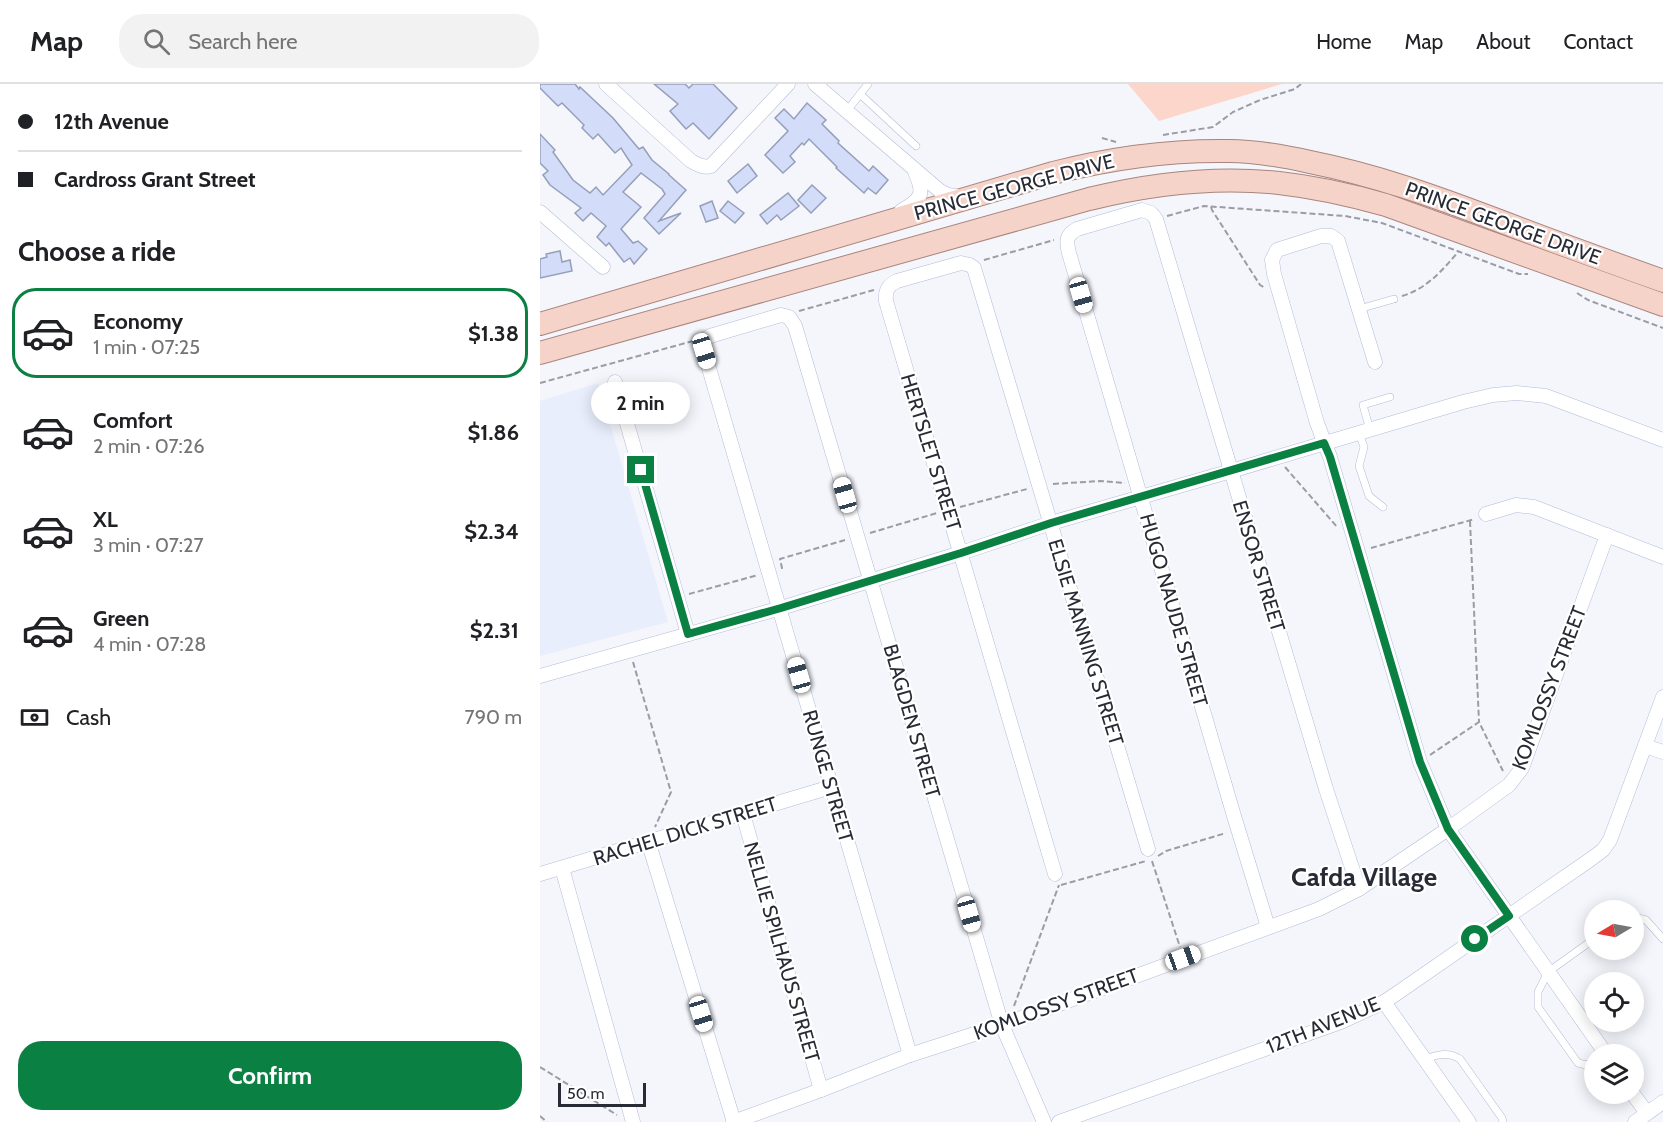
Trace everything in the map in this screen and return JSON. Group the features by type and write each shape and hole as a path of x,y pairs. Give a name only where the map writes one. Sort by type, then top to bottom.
{"main road":[{"name":"PRINCE GEORGE DRIVE","path":"540,324 1053,173 1119,158 1172,152 1219,151 1282,156 1350,170 1393,182 1663,281"},
{"name":"PRINCE GEORGE DRIVE","path":"540,353 1089,199 1148,187 1203,182 1277,183 1365,199 1663,304"}],"street":[{"path":"606,84 691,161 701,166 711,166 788,84"},
{"path":"814,84 940,192 960,197 977,196"},
{"path":"883,223 912,205 918,198 921,185 914,170"},
{"name":"ENSOR STREET","path":"1147,210 1156,219 1326,789 1359,889"},
{"name":"HUGO NAUDE STREET","path":"1147,210 1091,224 1072,232 1067,238 1069,253 1268,927"},
{"path":"540,212 603,267"},
{"path":"1375,362 1336,239 1321,236 1277,250 1272,265 1280,297 1420,762 1448,829 1599,1044"},
{"name":"ELSIE MANNING STREET","path":"974,263 1150,854"},
{"name":"HERTSLET STREET","path":"974,263 961,264 897,280 891,284 885,295 1057,879"},
{"name":"BLAGDEN STREET","path":"792,315 1002,1025 1044,1122"},
{"name":"RUNGE STREET","path":"792,315 771,317 710,336 703,345 910,1055"},
{"path":"615,382 688,634"},
{"path":"540,676 781,608 1051,523 1492,395 1517,393 1546,396 1663,440"},
{"path":"1486,514 1516,505 1534,507 1663,557"},
{"name":"KOMLOSSY STREET","path":"734,1122 910,1055 1002,1025 1319,909 1359,889 1509,785 1522,768 1607,535"},
{"name":"12TH AVENUE","path":"1059,1122 1341,1022 1384,1002 1591,859 1603,850 1612,834 1663,697"},
{"path":"1646,746 1663,752"},
{"name":"RACHEL DICK STREET","path":"540,874 831,787"},
{"name":"NELLIE SPILHAUS STREET","path":"743,813 821,1090"},
{"path":"648,841 734,1122"},
{"path":"562,868 627,1120"},
{"path":"1384,1002 1469,1122"},
{"path":"1635,1122 1663,1102"},
{"path":"1640,1104 1647,1113"}],"lane":[{"path":"846,112 868,84"},
{"path":"860,94 916,146"},
{"path":"1359,309 1394,299"},
{"path":"1383,507 1369,496 1359,466 1364,447 1363,405 1390,397"},
{"path":"1644,920 1663,939"},
{"path":"1584,946 1548,972 1538,992 1538,1007 1578,1063 1584,1064"},
{"path":"1424,1059 1441,1054 1451,1054 1460,1059 1503,1122"}],"path":[{"path":"1161,136 1213,127 1233,112 1260,100 1295,89 1301,84"},
{"path":"1102,138 1118,142"},
{"path":"1162,218 1204,206 1345,216 1382,223 1519,274 1535,273"},
{"path":"1211,207 1260,285 1280,297"},
{"path":"974,263 1059,238"},
{"path":"1394,299 1411,294 1425,286 1458,252"},
{"path":"1569,288 1588,300 1663,328"},
{"path":"792,315 878,289"},
{"path":"540,383 697,339"},
{"path":"1277,458 1358,552 1486,514"},
{"path":"673,581 688,594 782,568 780,559 1039,486 1100,481 1137,484"},
{"path":"1470,520 1479,722 1509,785"},
{"path":"630,651 671,792 648,841"},
{"path":"1420,762 1479,722"},
{"path":"1018,1019 1014,1007 1057,879 1166,851 1238,829"},
{"path":"1150,854 1183,958"},
{"path":"540,1067 627,1120"},
{"path":"540,1116 547,1122"}],"shaded area":[{"path":"1128,84 1282,84 1159,121"},
{"path":"598,383 668,622 540,656 540,401"}],"building":[{"path":"540,84 575,84 579,89 580,87 613,118 639,149 643,147 652,160 686,190 659,221 681,213 659,234 644,218 665,194 662,189 641,173 623,192 641,207 621,229 633,243 638,241 647,249 634,264 630,258 624,262 609,243 606,246 597,237 606,226 591,213 583,221 575,213 581,208 550,185 543,175 548,171 540,163 540,134 555,150 553,152 573,180 590,193 596,187 603,195 632,165 621,148 615,153 598,134 593,139 582,128 584,125 562,103 558,106 540,88"},
{"path":"654,84 685,84 689,88 693,84 713,84 737,108 709,139 693,123 686,129 670,111 678,104"},
{"path":"807,103 826,120 822,124 839,141 838,143 869,171 873,166 888,180 876,194 868,188 864,193 809,139 790,156 795,162 783,173 765,155 788,131 775,118 784,109 794,119"},
{"path":"748,164 757,176 737,193 728,181"},
{"path":"812,185 826,198 811,213 798,200"},
{"path":"788,193 799,206 781,220 777,215 767,224 760,215"},
{"path":"712,201 718,218 706,222 700,206"},
{"path":"728,201 744,213 735,223 720,211"},
{"path":"560,251 562,262 570,260 572,271 540,278 540,259 547,257 546,254"}],"district":[{"name":"Cafda Village","path":"1364,877"}],"route":[{"path":"641,470 688,634 961,553 1051,523 1324,443 1426,779 1448,829 1509,916 1475,939"}]}
